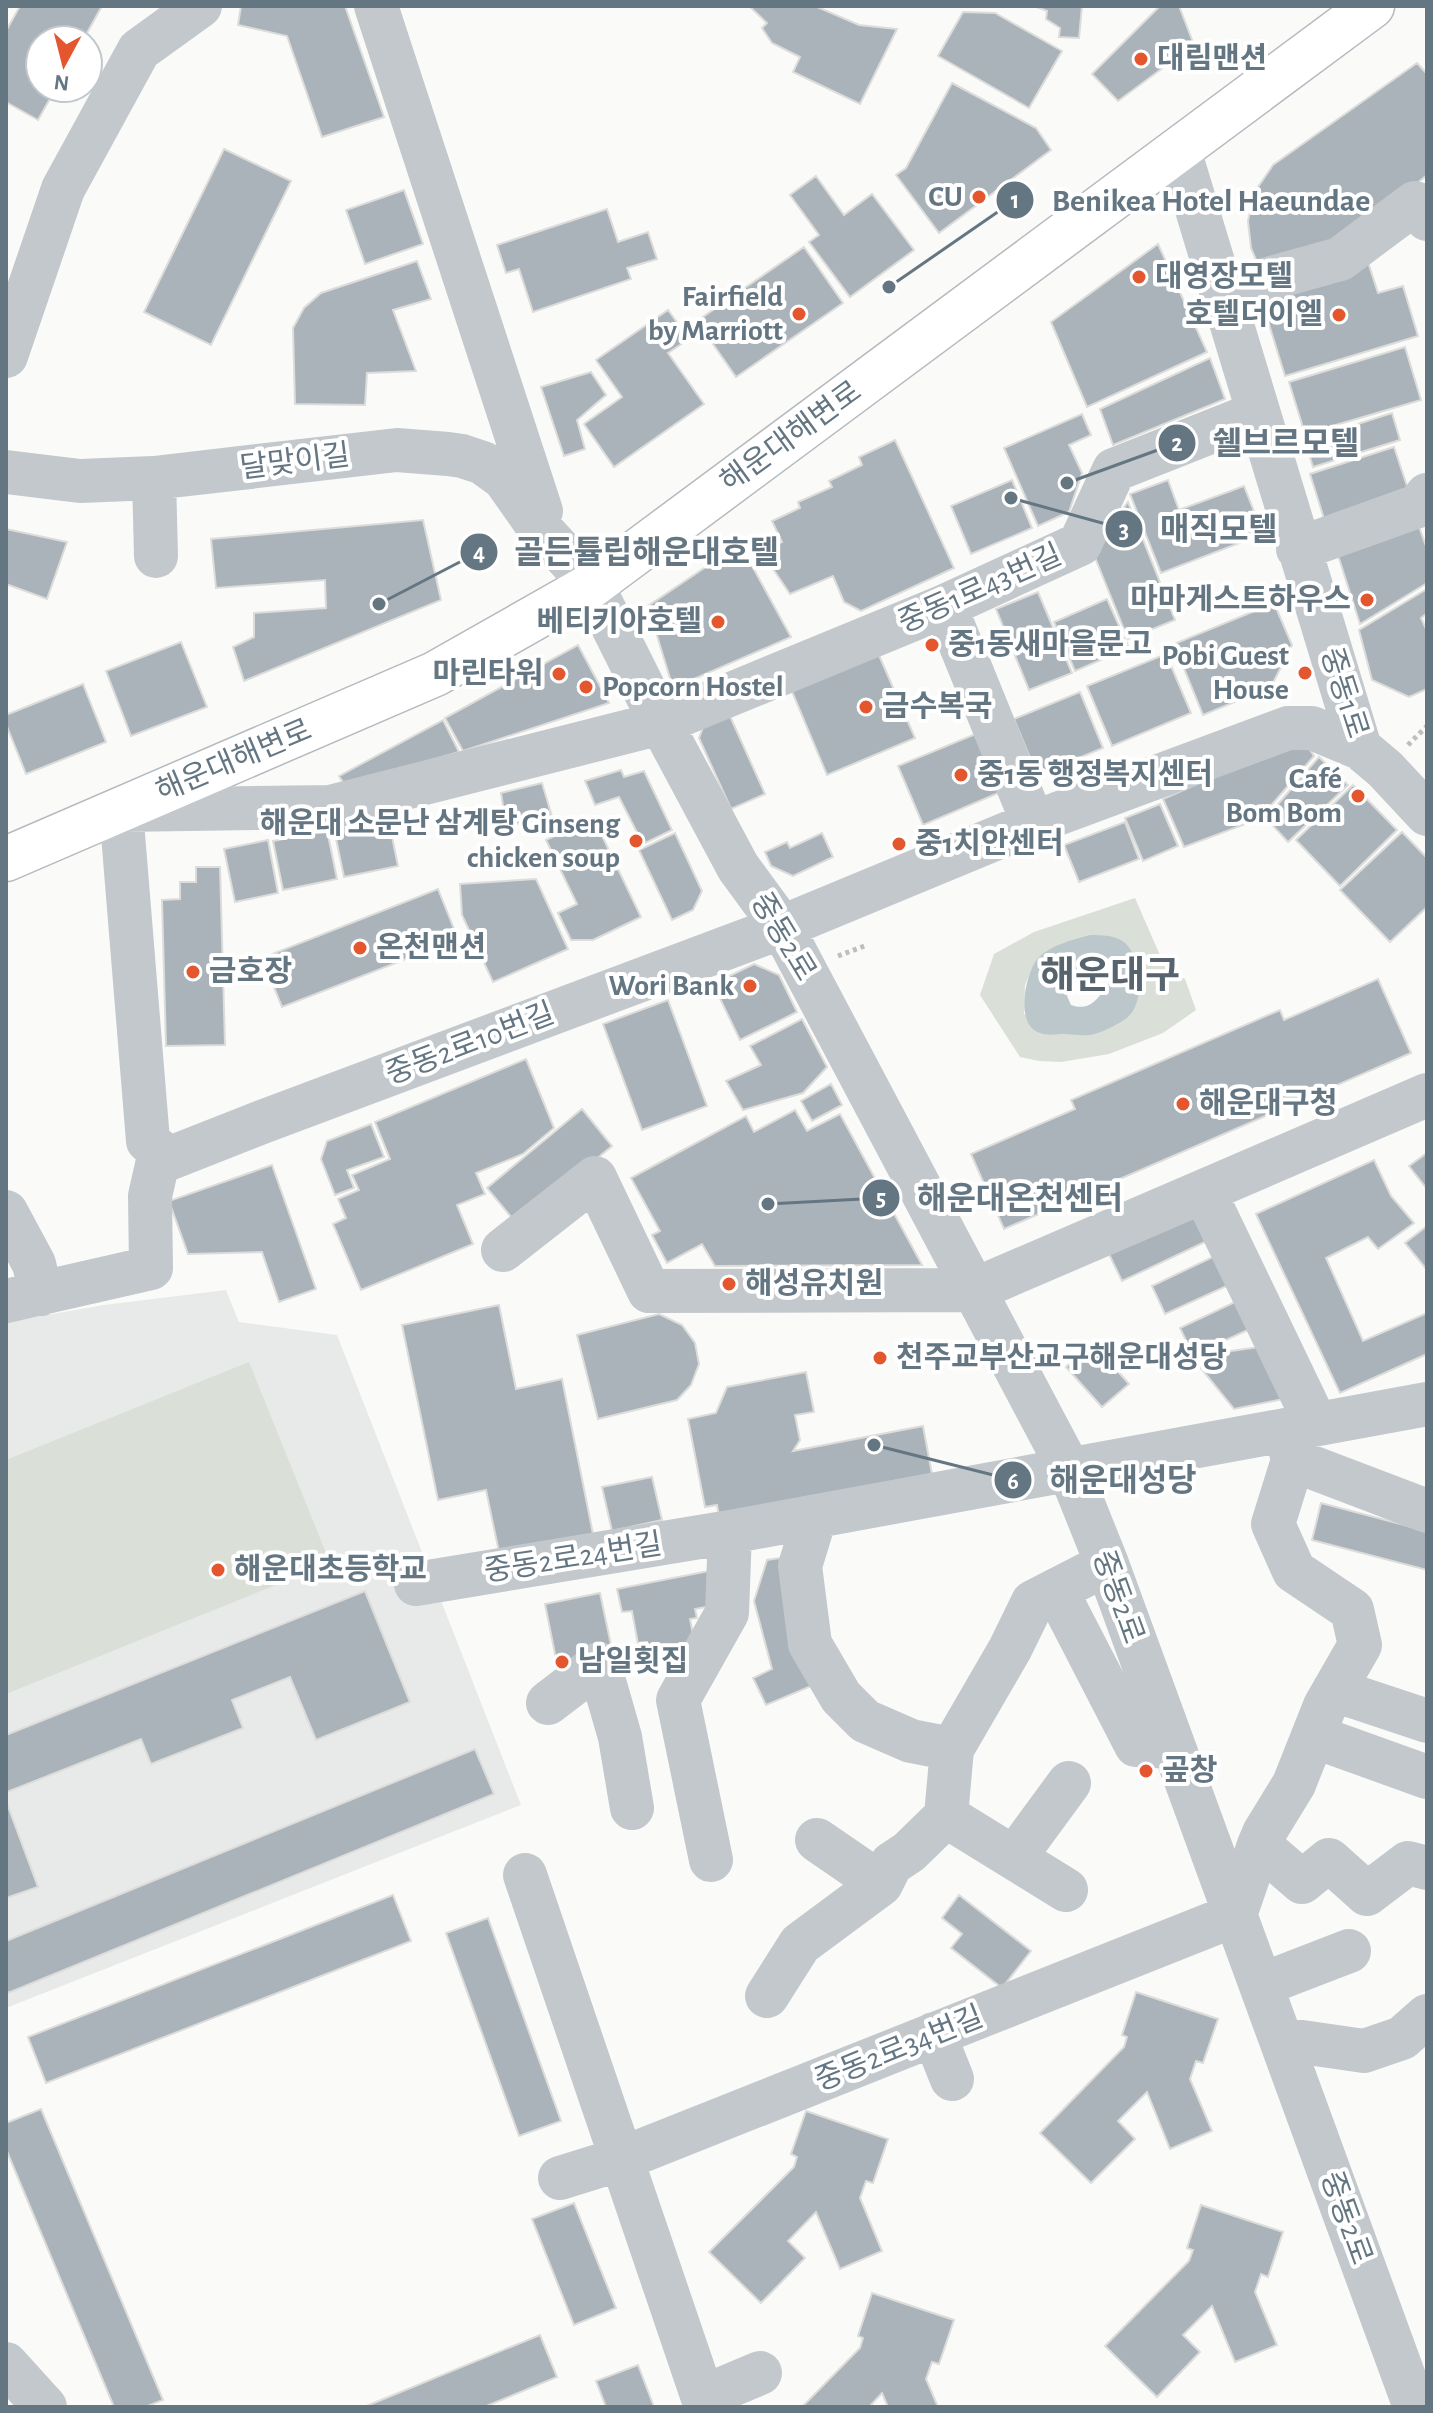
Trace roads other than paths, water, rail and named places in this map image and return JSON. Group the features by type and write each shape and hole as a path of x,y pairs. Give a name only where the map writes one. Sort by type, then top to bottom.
{"main road":[{"name":"해운대해변로","path":"6,859 435,674 592,585 1372,6"}],"street":[{"path":"6,356 63,189 139,50 200,6"},
{"name":"달맞이길","path":"376,6 549,536"},
{"name":"중동1로","path":"1179,150 1360,748 1385,769 1427,814"},
{"path":"1221,292 1340,259 1423,206"},
{"name":"중동1로43번길","path":"661,723 945,606 1080,544 1114,470 1258,413"},
{"name":"달맞이길","path":"6,472 80,481 154,478 397,450 462,456 483,463 504,478 537,525 592,585"},
{"path":"154,478 156,556"},
{"path":"1298,549 1418,506 1427,495"},
{"name":"중동2로","path":"592,585 738,867 782,927 1069,1469 1107,1564 1415,2407"},
{"path":"945,606 1033,823"},
{"name":"해운대해변로","path":"121,810 330,807 661,723"},
{"path":"782,927 1033,823 1288,728 1312,728 1360,748"},
{"path":"23,1298 151,1268 150,1196 160,1152 148,1141 121,810"},
{"name":"중동2로10번길","path":"160,1152 168,1159 782,927"},
{"path":"503,1250 595,1178 649,1291 974,1290 1427,1095"},
{"path":"1204,1191 1298,1438 1273,1524 1294,1571 1352,1610 1360,1645 1334,1690 1294,1784 1264,1833 1235,1915"},
{"path":"6,1212 34,1264 23,1298"},
{"name":"중동2로24번길","path":"416,1584 730,1532 1069,1469 1298,1438 1427,1404"},
{"path":"1298,1438 1427,1511"},
{"path":"815,1517 800,1566 810,1644 841,1697 865,1721 911,1741 952,1749"},
{"path":"620,1737 678,1700 727,1613 730,1532"},
{"path":"767,1996 800,1944 881,1884 891,1864 909,1852 946,1816 952,1749 1010,1649 1033,1602 1107,1564"},
{"path":"1056,1590 1136,1745 1173,1747"},
{"path":"548,1703 599,1664 620,1737 632,1808"},
{"path":"1334,1690 1427,1721"},
{"path":"678,1700 711,1860"},
{"path":"1313,1736 1427,1777"},
{"path":"1014,1858 1069,1783"},
{"path":"946,1816 1066,1890"},
{"path":"817,1840 881,1884"},
{"path":"1259,1845 1302,1882 1329,1860 1367,1894 1408,1863 1427,1868"},
{"path":"525,1875 705,2402 760,2373"},
{"name":"중동2로34번길","path":"560,2178 621,2159 1235,1915"},
{"path":"1261,1985 1349,1951"},
{"path":"1281,2039 1364,2051 1402,2038 1427,2016"},
{"path":"934,2034 952,2079"},
{"path":"6,2364 45,2407"}],"place":[{"name":"대림맨션","path":"1141,59"},
{"name":"CU","path":"979,197"},
{"name":"대영장모텔","path":"1139,277"},
{"name":"Benikea Hotel Haeundae","path":"889,287"},
{"name":"Fairfield by Marriott","path":"799,314"},
{"name":"호텔더이엘","path":"1339,315"},
{"name":"쉘브르모텔","path":"1067,483"},
{"name":"매직모텔","path":"1011,498"},
{"name":"마마게스트하우스","path":"1367,600"},
{"name":"골든튤립해운대호텔","path":"379,604"},
{"name":"베티키아호텔","path":"718,622"},
{"name":"중1동새마을문고","path":"932,645"},
{"name":"Pobi Guest House","path":"1305,673"},
{"name":"마린타워","path":"559,674"},
{"name":"Popcorn Hostel","path":"586,687"},
{"name":"금수복국","path":"866,707"},
{"name":"중1동 행정복지센터","path":"961,775"},
{"name":"Café Bom Bom","path":"1358,796"},
{"name":"해운대 소문난 삼계탕 Ginseng chicken soup","path":"636,841"},
{"name":"중1치안센터","path":"899,844"},
{"name":"온천맨션","path":"360,948"},
{"name":"금호장","path":"193,972"},
{"name":"Wori Bank","path":"750,986"},
{"name":"해운대구청","path":"1183,1104"},
{"name":"해운대온천센터","path":"768,1204"},
{"name":"해성유치원","path":"729,1284"},
{"name":"천주교부산교구해운대성당","path":"880,1358"},
{"name":"해운대성당","path":"874,1445"},
{"name":"해운대초등학교","path":"218,1570"},
{"name":"남일횟집","path":"562,1662"},
{"name":"곺창","path":"1146,1771"}],"district":[{"name":"해운대구","path":"1110,977"}]}
